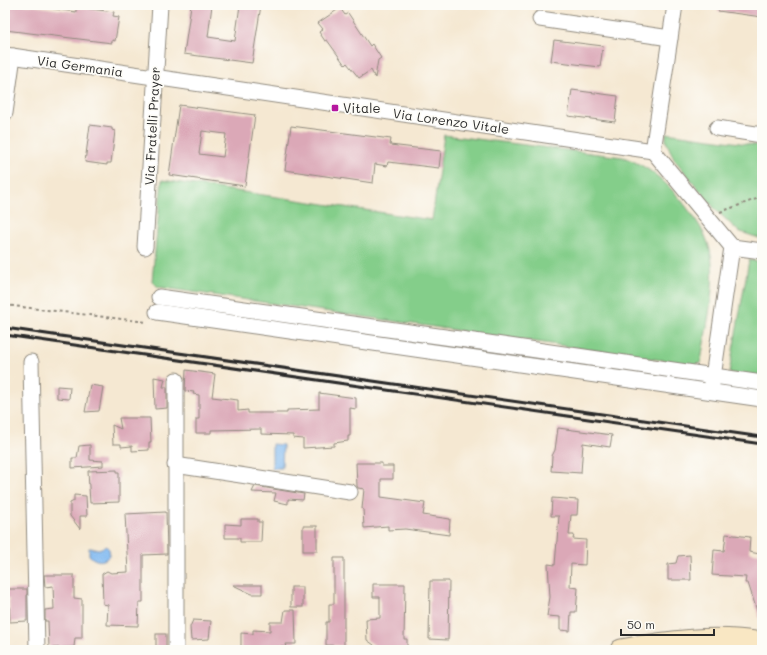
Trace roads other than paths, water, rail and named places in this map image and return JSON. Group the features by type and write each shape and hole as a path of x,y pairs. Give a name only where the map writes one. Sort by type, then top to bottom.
{"main road":[{"path":"621,650 699,639 726,639 762,643"}],"street":[{"name":"Via Fratelli Prayer","path":"145,247 160,5"},
{"path":"675,5 653,151 732,247 762,251"},
{"path":"540,19 670,38"},
{"name":"Via Germania","path":"9,56 155,77"},
{"path":"5,113 9,56"},
{"name":"Via Lorenzo Vitale","path":"155,77 653,151"},
{"path":"717,128 762,135"},
{"path":"711,391 732,247"},
{"path":"159,298 762,383"},
{"path":"157,312 762,399"},
{"path":"31,362 38,650"},
{"path":"176,380 176,650"},
{"path":"175,465 350,492"}],"water":[{"path":"272,444 283,445 282,468 272,468"},
{"path":"106,546 109,549 110,555 108,558 100,561 89,555 89,548 99,549"}],"railway":[{"path":"5,328 762,437"},
{"path":"5,335 762,444"}],"place":[{"name":"Vitale","path":"335,108"}]}
